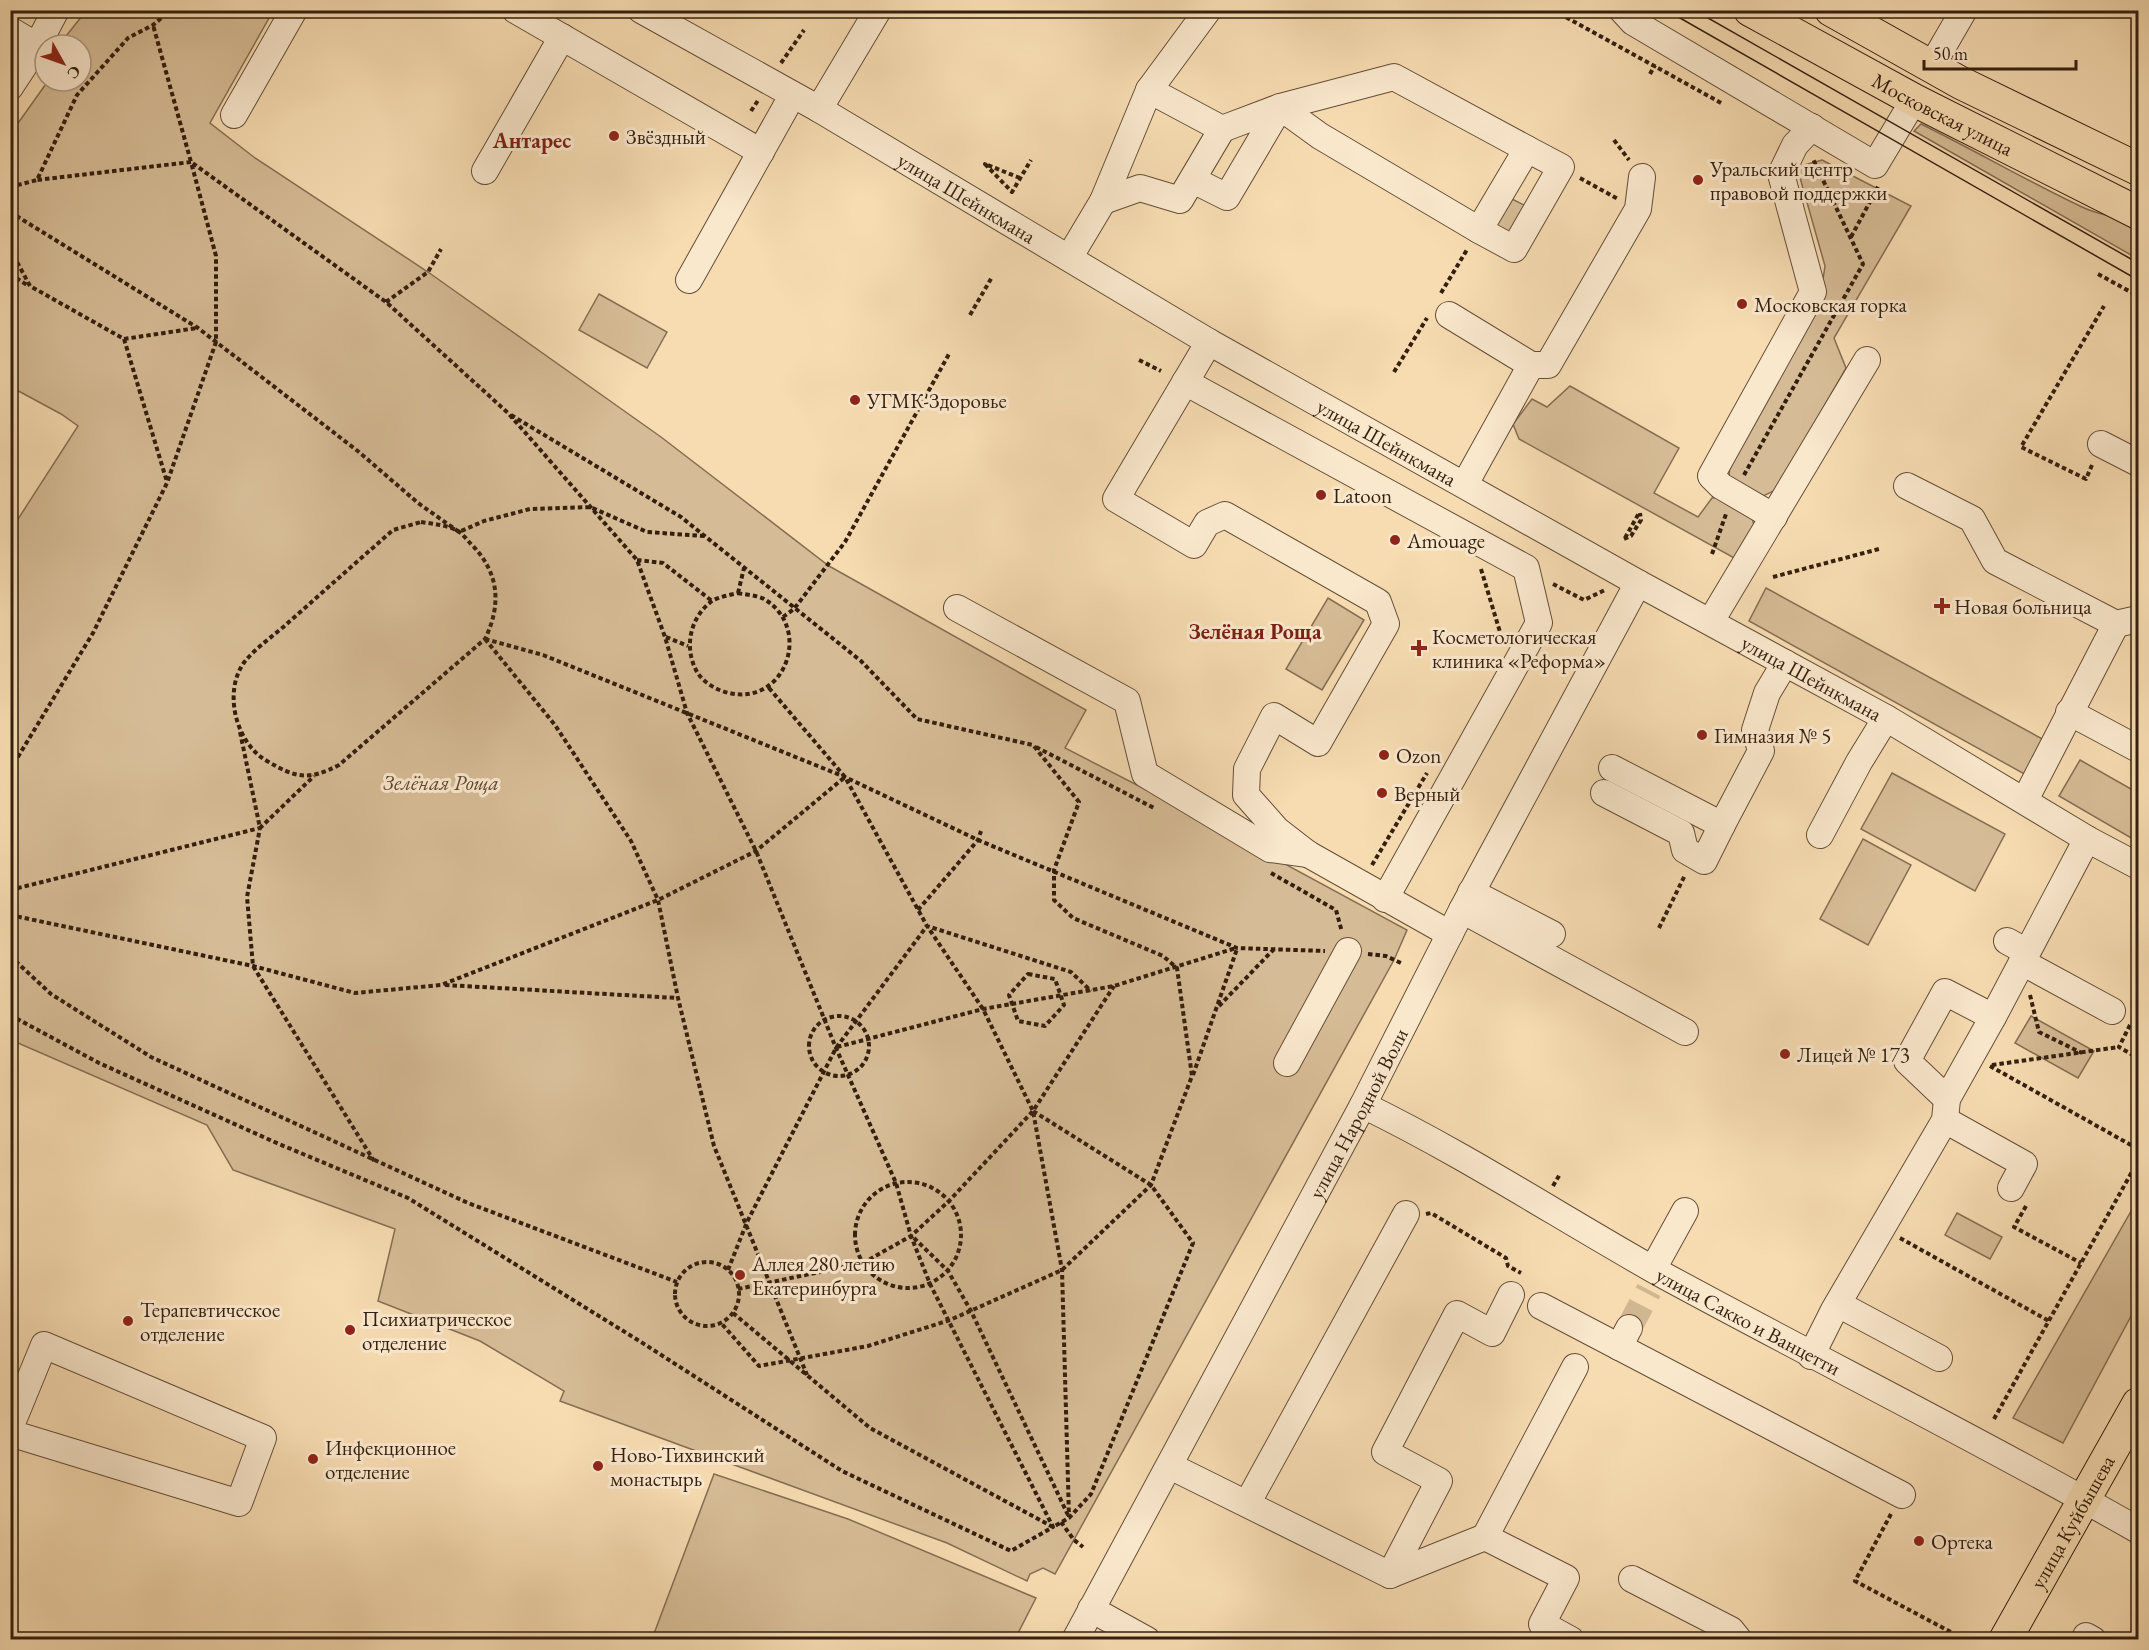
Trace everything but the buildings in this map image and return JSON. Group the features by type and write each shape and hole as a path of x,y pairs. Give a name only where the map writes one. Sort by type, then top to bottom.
{"main road":[{"name":"Московская улица","path":"1750,10 1914,100 2139,213"},
{"name":"Московская улица","path":"1831,10 1869,20 1932,67 2139,169"},
{"path":"1914,100 1932,67"},
{"name":"улица Куйбышева","path":"2011,1637 2139,1404"}],"street":[{"path":"44,33 56,10"},
{"path":"234,115 294,10"},
{"path":"515,10 761,152"},
{"name":"улица Шейнкмана","path":"640,10 819,109 1209,342 1638,583 1886,718 2087,838 2139,866"},
{"path":"819,109 878,10"},
{"path":"1069,258 1103,201 1149,90 1208,10"},
{"path":"1622,10 1633,22 1875,165 1914,100"},
{"path":"1932,67 1964,10"},
{"path":"10,30 33,44"},
{"path":"485,171 562,37"},
{"path":"10,87 33,52"},
{"path":"1103,201 1140,188 1180,200 1222,129 1280,107 1394,77 1561,167 1514,249 1320,136 1280,107"},
{"path":"1149,90 1222,129"},
{"path":"689,280 792,96"},
{"path":"1193,180 1227,197 1280,107"},
{"path":"1774,517 1721,486 1711,477 1813,292 1781,174 1795,145 1812,127"},
{"path":"1479,230 1527,149"},
{"path":"1449,315 1531,365 1548,365 1638,209 1642,177"},
{"path":"1209,342 1116,499 1194,545 1207,523 1225,515 1378,602 1386,624 1318,743 1274,716 1247,769 1246,795 1276,830 1308,854 1384,899 1450,934"},
{"path":"1711,621 1867,360"},
{"path":"1465,484 1531,365"},
{"path":"1185,382 1526,568 1539,623 1384,899"},
{"path":"2101,444 2139,463"},
{"path":"1907,486 1972,519 1995,561 2127,622 2069,712 2025,800"},
{"name":"улица Народной Воли","path":"1075,1640 1364,1105 1467,901 1638,583"},
{"path":"957,608 1127,701 1145,774 1270,849 1308,854"},
{"path":"1604,793 1681,833 1685,850 1704,861 1761,751 1755,730 1767,693 1785,663"},
{"path":"2069,712 2139,749"},
{"path":"1820,835 1859,762 1886,718"},
{"path":"1612,768 1722,825"},
{"path":"1811,1356 1946,1110 1993,1017 2019,952 2087,838"},
{"path":"1467,901 1552,934"},
{"path":"1467,901 1685,1032"},
{"path":"1287,1063 1348,951"},
{"path":"2019,952 2112,1011"},
{"path":"1993,1017 1945,992 1907,1061 1946,1110 2024,1164 2021,1192"},
{"name":"улица Сакко и Ванцетти","path":"1364,1105 1405,1125 1654,1277 1811,1356 2139,1530"},
{"path":"1654,1277 1685,1211"},
{"path":"1248,1502 1406,1214"},
{"path":"1390,1575 1439,1481 1385,1452 1457,1314 1492,1333 1511,1295"},
{"path":"1838,1304 1939,1358"},
{"path":"1541,1306 1624,1337 1902,1495"},
{"path":"10,1428 44,1345 263,1438 239,1503 10,1433"},
{"path":"1170,1466 1248,1502 1390,1575 1485,1537 1575,1367"},
{"path":"1485,1537 1566,1578 1542,1624 1571,1640"},
{"path":"1632,1579 1731,1630 1738,1640"},
{"path":"1091,1609 1147,1640"}],"path":[{"path":"37,180 77,95 128,38 153,26 171,10"},
{"path":"1553,10 1725,105"},
{"path":"10,770 93,633 167,483 216,342 216,256 153,26"},
{"path":"780,64 804,30"},
{"path":"1650,74 1655,65"},
{"path":"1020,178 985,165 1012,192 1031,160"},
{"path":"10,187 37,180 191,162 386,302 508,413 637,560 665,637 687,713 756,851 836,1048 896,1183 911,1236 930,1284 1053,1527"},
{"path":"1561,167 1638,209"},
{"path":"1851,237 1882,181"},
{"path":"10,212 198,328 359,452 418,503 459,531 481,554 495,578 496,597 493,622 485,639 339,765 315,776 260,828 10,890"},
{"path":"10,249 30,286"},
{"path":"386,302 428,272 441,249"},
{"path":"10,274 124,339 198,328"},
{"path":"2098,274 2139,296"},
{"path":"970,315 992,277"},
{"path":"2101,444 2086,479 2021,447 2104,306"},
{"path":"124,339 167,483"},
{"path":"783,617 794,609 845,542 949,354"},
{"path":"1139,360 1161,371"},
{"path":"508,413 681,516 861,661 917,719 1033,745 1079,802 1054,870 1054,900 1073,918 1162,956 1177,968 1192,1076"},
{"path":"375,1162 253,966 247,897 260,828 235,716 234,692 246,661 393,530 422,522 459,531 484,521 530,509 590,507 647,532 704,536"},
{"path":"1640,513 1641,520 1631,536 1624,539 1640,513"},
{"path":"1773,577 1879,549"},
{"path":"637,560 663,563 712,601"},
{"path":"738,593 744,568"},
{"path":"1547,580 1584,600 1606,590"},
{"path":"738,593 764,599 783,617 791,642 785,668 769,688 742,696 716,690 696,672 688,646 694,620 712,601 738,593"},
{"path":"665,637 688,646"},
{"path":"485,639 543,655 845,777 978,840 1237,948"},
{"path":"485,639 555,725 631,841 658,900 678,998 714,1146 808,1376"},
{"path":"769,688 845,777 927,926 983,1009 1033,1111 1062,1270 1069,1518"},
{"path":"240,731 263,759 289,774 315,776"},
{"path":"441,985 658,900 756,851 845,777"},
{"path":"918,910 978,840 981,831"},
{"path":"1659,928 1684,877"},
{"path":"10,915 253,966 356,993 441,985 678,998"},
{"path":"927,926 1071,972 1091,990"},
{"path":"728,1270 747,1222 836,1048 927,926"},
{"path":"721,1323 759,1366 868,1346 950,1320 1062,1270 1151,1185 1218,1007 1237,948"},
{"path":"836,1048 983,1009 1114,986 1237,948 1348,951 1386,956 1403,964"},
{"path":"1218,1007 1274,949"},
{"path":"2019,952 2039,1032 2083,1053"},
{"path":"10,956 51,994 151,1057 468,1203 677,1282"},
{"path":"1028,974 1054,979 1064,1005 1045,1026 1018,1021 1013,1005 1010,995 1028,974"},
{"path":"738,1289 863,1263 911,1236 949,1201 1033,1111 1114,986"},
{"path":"10,1015 99,1063 279,1144 408,1198 641,1342 842,1471 1011,1551 1069,1518 1091,1494 1193,1243 1151,1185 1033,1111"},
{"path":"840,1016 856,1021 868,1039 866,1059 860,1067 848,1074 832,1076 823,1072 810,1055 808,1045 816,1026 824,1019 840,1016"},
{"path":"2119,1047 1988,1065 2139,1149"},
{"path":"1994,1419 2139,1161"},
{"path":"1553,1187 1560,1174"},
{"path":"896,1183 925,1185 949,1201 957,1214 961,1228 956,1258 948,1271 930,1284 908,1288 886,1284 873,1275 863,1263 857,1248 855,1232 859,1215 868,1201 880,1190 896,1183"},
{"path":"2021,1192 2014,1227 2081,1263"},
{"path":"1406,1214 1431,1213 1506,1258 1508,1266 1522,1274 1522,1284 1541,1306"},
{"path":"1882,1228 2049,1321"},
{"path":"911,1236 948,1271 971,1311 1069,1518"},
{"path":"699,1263 719,1264 728,1270 738,1289 733,1313 721,1323 702,1326 685,1318 675,1301 677,1282 682,1273 699,1263"},
{"path":"733,1313 870,1428 1053,1527"},
{"path":"1902,1495 1855,1581 1962,1638"},
{"path":"1061,1522 1074,1540 1083,1547"},
{"path":"499,1640 520,1634 541,1640"}],"green space":[{"name":"Зелёная Роща","path":"86,11 273,11 210,123 255,158 428,272 661,437 829,566 1086,710 1065,748 1407,930 1394,960 1055,1574 1043,1568 1030,1574 1027,1581 947,1543 560,1401 564,1391 480,1341 378,1301 395,1229 233,1170 207,1125 11,1040 11,530 78,426 61,414 11,387 11,133 39,93 93,93 93,33 68,33"},
{"path":"1921,124 2082,207 2138,226 2138,259 1914,131"},
{"path":"1822,160 1911,206 1834,338 1846,368 1776,490 1761,497 1729,479 1730,462 1820,300 1825,266 1797,167"},
{"path":"1504,195 1530,208 1512,240 1487,225"},
{"path":"599,294 667,332 647,368 579,330"},
{"path":"1570,386 1679,448 1654,493 1698,517 1712,498 1724,497 1751,514 1755,529 1736,559 1519,439 1513,424 1532,399 1547,407"},
{"path":"1766,588 2046,741 2028,776 1749,621"},
{"path":"1328,598 1364,620 1322,690 1286,669"},
{"path":"2080,760 2138,793 2138,842 2059,796"},
{"path":"1892,773 2005,834 1975,891 1861,829"},
{"path":"1863,839 1911,865 1868,945 1820,919"},
{"path":"2031,1016 2094,1051 2078,1078 2015,1043"},
{"path":"2138,1199 2138,1303 2063,1443 2013,1418"},
{"path":"1957,1213 2002,1237 1990,1259 1945,1235"},
{"path":"714,1474 848,1519 1036,1598 1015,1639 652,1639"}],"tunnel":[{"path":"1629,1328 1649,1290"}],"tram line":[{"path":"1666,10 2138,280"},
{"path":"1694,10 2138,263"}],"place":[{"name":"Звёздный","path":"614,136"},
{"name":"Уральский центр правовой поддержки","path":"1698,180"},
{"name":"Московская горка","path":"1742,304"},
{"name":"УГМК-Здоровье","path":"855,400"},
{"name":"Latoon","path":"1321,495"},
{"name":"Amouage","path":"1395,540"},
{"name":"Новая больница","path":"1942,606"},
{"name":"Косметологическая клиника «Реформа»","path":"1419,648"},
{"name":"Гимназия № 5","path":"1702,735"},
{"name":"Ozon","path":"1384,755"},
{"name":"Верный","path":"1382,793"},
{"name":"Лицей № 173","path":"1785,1054"},
{"name":"Аллея 280 летию Екатеринбурга","path":"740,1275"},
{"name":"Терапевтическое отделение","path":"128,1321"},
{"name":"Психиатрическое отделение","path":"350,1330"},
{"name":"Инфекционное отделение","path":"313,1459"},
{"name":"Ново-Тихвинский монастырь","path":"598,1466"},
{"name":"Ортека","path":"1919,1541"}],"district":[{"name":"Антарес","path":"532,140"},
{"name":"Зелёная Роща","path":"1255,631"}]}
